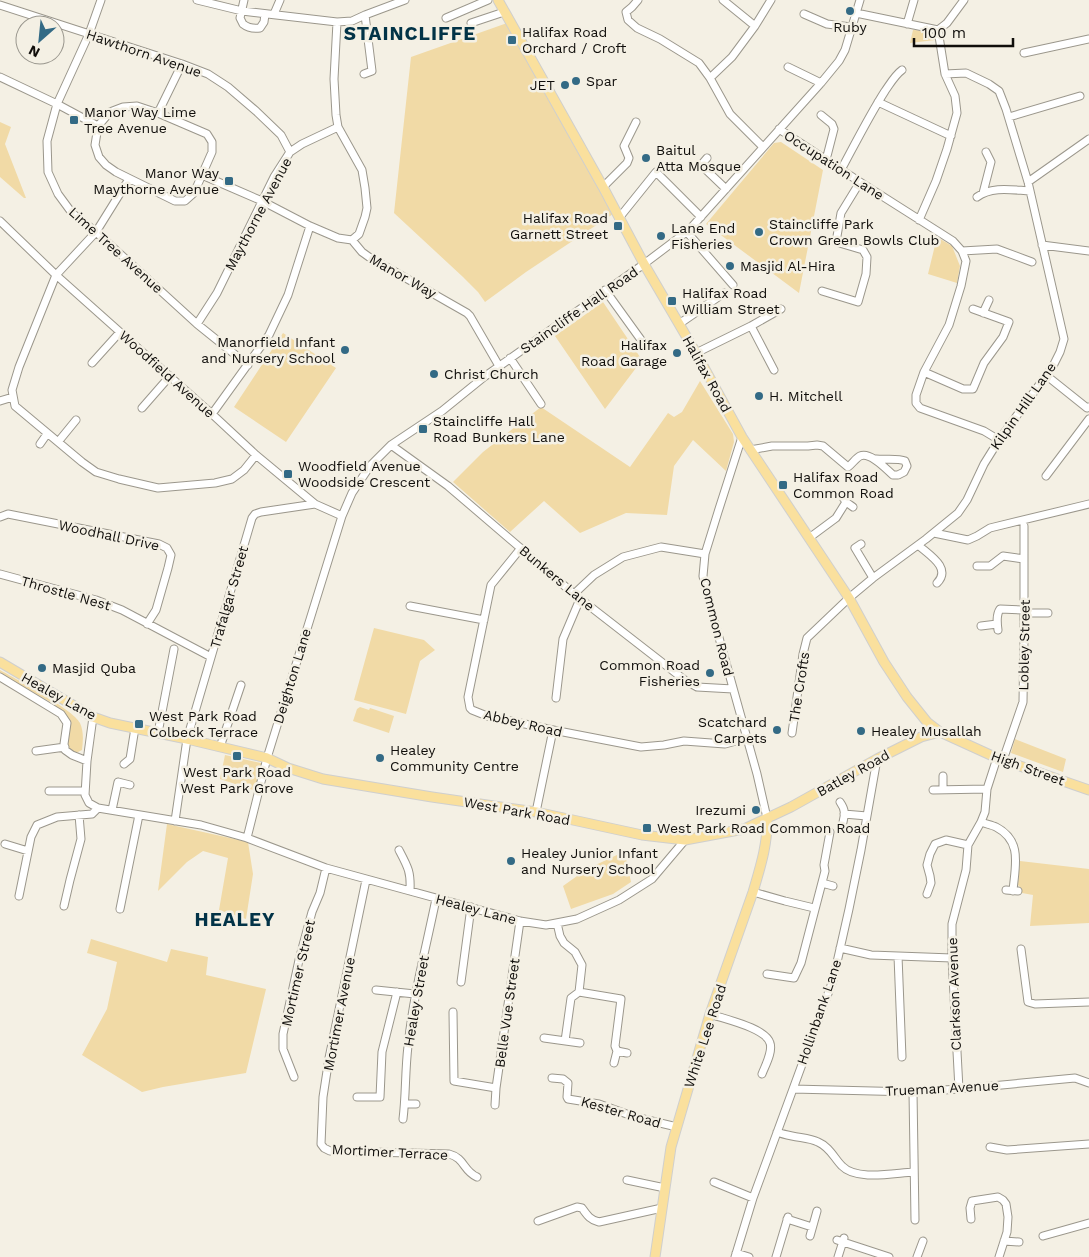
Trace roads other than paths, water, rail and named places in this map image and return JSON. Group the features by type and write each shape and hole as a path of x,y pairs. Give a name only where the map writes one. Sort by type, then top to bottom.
{"main road":[{"name":"Halifax Road","path":"498,0 742,437 849,598 884,662 907,697 928,722 940,732"},
{"name":"Healey Lane","path":"0,662 93,717 110,723 267,758"},
{"name":"High Street","path":"940,732 1000,759 1089,788"},
{"name":"Batley Road","path":"768,818 792,807 921,737 940,732"},
{"name":"West Park Road","path":"267,758 288,768 323,779 536,812 642,835 686,840 744,829 768,818"},
{"name":"White Lee Road","path":"655,1257 671,1148 710,1014 753,892 766,847 768,818"}],"street":[{"name":"Lime Tree Avenue","path":"101,0 89,34 57,104 46,141 48,172 58,194 72,213 96,232 198,324 248,365"},
{"path":"197,0 242,11 337,22 352,21 404,0"},
{"path":"244,0 240,18 243,24 248,27 260,28 264,22 265,14"},
{"path":"274,14 280,0"},
{"path":"446,18 488,0"},
{"path":"638,0 626,12 628,20 637,28 660,39 698,63 710,78 730,114 763,147"},
{"path":"723,0 755,26"},
{"path":"710,78 732,57 771,0"},
{"name":"Staincliffe Hall Road","path":"342,516 352,493 370,466 391,445 442,411 499,366 644,264 686,232 839,61 845,50 860,0"},
{"path":"907,24 914,0"},
{"path":"856,13 938,30 947,23 964,0"},
{"name":"Hawthorn Avenue","path":"0,6 208,74 228,87 256,111 281,135 290,152"},
{"path":"471,23 504,12"},
{"path":"804,14 827,24 851,27"},
{"path":"364,74 372,71 365,15"},
{"path":"337,22 334,79 338,127 362,170 365,188 365,217 359,234 352,240"},
{"path":"919,220 936,181 957,113 955,96 945,74 938,30"},
{"path":"1024,52 1089,39"},
{"path":"158,113 182,64"},
{"path":"788,67 821,83"},
{"path":"841,170 878,102 902,70"},
{"name":"Kilpin Hill Lane","path":"849,598 958,513 967,500 998,440 1046,376 1060,352 1064,339 1028,182 1009,117 999,91 966,73 945,74"},
{"path":"0,77 98,126"},
{"path":"1009,117 1080,96"},
{"path":"878,102 951,136"},
{"path":"137,106 158,113 207,134 212,142 212,152 194,193 185,201 175,201 116,172 99,157 95,145 98,126 110,112 123,107 137,106"},
{"path":"821,116 832,124 834,130 826,160"},
{"path":"603,187 627,163 629,158 624,146 636,122"},
{"name":"Maythorne Avenue","path":"198,324 217,293 274,177 290,152 302,144 338,127"},
{"name":"Occupation Lane","path":"779,129 953,241 962,251"},
{"path":"1028,182 1089,139"},
{"path":"986,152 990,162 980,195 992,190 1030,191"},
{"path":"707,158 701,165 726,189"},
{"path":"619,218 656,172 701,217"},
{"name":"Manor Way","path":"202,175 262,201 310,226 338,238 352,240 369,257 470,316 499,366"},
{"path":"129,178 96,232 56,275 19,367 12,390 15,406 96,472 158,488 214,483 232,479 244,470 256,455"},
{"path":"822,292 858,302 866,274 867,257 863,250 836,242 841,213 860,182"},
{"name":"Woodfield Avenue","path":"0,221 56,275 256,455 315,504 342,516"},
{"path":"212,414 268,335 288,295 310,226"},
{"path":"686,232 733,285"},
{"path":"1042,245 1089,251"},
{"path":"998,440 984,431 920,408 916,403 916,395 924,372 949,325 966,261 962,251 998,249 1032,262"},
{"path":"606,290 644,344"},
{"path":"679,324 724,293"},
{"path":"983,313 989,300"},
{"path":"696,353 751,326 781,308"},
{"path":"924,372 963,389 973,389 984,363 1003,337 1010,319 973,310"},
{"path":"751,326 774,370"},
{"path":"92,363 120,332"},
{"path":"510,358 541,404"},
{"path":"142,408 170,376"},
{"path":"1046,376 1089,408"},
{"path":"0,402 13,397"},
{"path":"1046,476 1089,419"},
{"path":"58,442 76,420"},
{"path":"40,444 47,434"},
{"name":"Common Road","path":"742,437 706,554 703,576 768,818"},
{"name":"Bunkers Lane","path":"391,445 448,486 577,596 686,681 697,687 733,689"},
{"path":"750,450 772,446 823,446 848,467 861,455 867,455 876,459"},
{"path":"809,538 836,518 844,499 853,507"},
{"name":"Trafalgar Street","path":"175,820 187,739 252,518 255,514 261,512 315,504"},
{"path":"934,533 968,540 990,528 1089,504"},
{"name":"Woodhall Drive","path":"0,516 8,514 159,544 167,548 170,555 168,568 156,610 148,624"},
{"name":"Deighton Lane","path":"247,838 267,758 342,516"},
{"name":"Lobley Street","path":"1000,759 1023,702 1024,526"},
{"path":"860,544 855,548 873,578"},
{"path":"918,545 941,567 943,574 938,583"},
{"path":"556,698 563,639 577,596 594,575 623,557 661,547 706,554"},
{"name":"Abbey Road","path":"520,548 491,585 468,698 472,710 487,716 642,747 684,741 725,744 747,738"},
{"path":"977,566 990,566 1003,556 1024,559"},
{"name":"Throstle Nest","path":"0,574 96,600 122,610 211,658"},
{"name":"The Crofts","path":"792,733 807,638 849,598"},
{"path":"410,606 484,620"},
{"path":"981,626 998,627 997,613 1000,609 1048,613"},
{"path":"158,733 174,649"},
{"path":"0,677 61,714 67,723 65,750 87,761"},
{"path":"220,747 240,685"},
{"path":"19,896 31,838 37,825 57,817 92,814 98,808 89,803 85,795 93,717"},
{"path":"124,764 130,759 135,728"},
{"path":"536,812 552,730"},
{"path":"36,751 64,747"},
{"name":"Clarkson Avenue","path":"959,1089 952,924 966,870 968,845 985,812 987,789 1000,759"},
{"name":"Hollinbank Lane","path":"735,1255 753,1198 833,980 849,909 877,760"},
{"path":"942,790 943,776"},
{"path":"112,810 118,782 130,785"},
{"path":"933,790 987,789"},
{"path":"49,801 49,790 85,791"},
{"path":"840,802 844,808 842,827"},
{"name":"Healey Lane","path":"98,808 201,825 247,838 326,868 366,880 520,921 546,925 577,919 619,900 652,878 686,840"},
{"path":"844,814 867,816"},
{"path":"64,906 81,839 79,815"},
{"path":"120,909 139,815"},
{"path":"981,822 998,828 1013,841 1016,851 1012,890"},
{"path":"767,974 794,978 801,963 825,871 824,865 830,832"},
{"path":"927,894 931,883 927,865 935,844 946,840 968,845"},
{"path":"5,844 28,851"},
{"path":"399,850 408,866 411,878 410,892"},
{"name":"Mortimer Street","path":"294,1077 283,1049 284,1034 299,960 326,868"},
{"name":"Mortimer Avenue","path":"324,1148 321,1144 323,1097 329,1058 366,880"},
{"path":"822,883 833,886"},
{"path":"753,892 785,902 814,908"},
{"name":"Healey Street","path":"403,1119 408,1047 415,994 436,899"},
{"path":"461,982 471,907"},
{"name":"Belle Vue Street","path":"495,1105 520,921"},
{"path":"557,923 564,943 574,952 582,965 579,992 572,998 565,1041"},
{"path":"840,948 871,955 952,958"},
{"path":"1021,949 1028,1002 1035,1004 1089,1002"},
{"path":"898,956 902,1057"},
{"path":"376,990 415,994"},
{"path":"357,1097 380,1097 382,1052 397,992"},
{"path":"579,992 621,999 614,1063"},
{"path":"453,1012 454,1081 496,1088"},
{"path":"710,1014 757,1030 766,1036 770,1043 770,1051 762,1074"},
{"path":"544,1038 580,1043"},
{"path":"616,1051 627,1053"},
{"name":"Kester Road","path":"552,1078 568,1083 568,1099 599,1104 635,1117 677,1127"},
{"name":"Trueman Avenue","path":"793,1090 913,1092 1075,1078 1089,1083"},
{"path":"913,1092 914,1220"},
{"path":"405,1104 416,1104"},
{"path":"777,1132 819,1142 830,1149 844,1169 854,1173 865,1175 913,1172"},
{"path":"990,1147 1007,1150 1089,1144"},
{"name":"Mortimer Terrace","path":"324,1148 330,1151 449,1154 461,1160 470,1175 476,1178"},
{"path":"627,1180 665,1188"},
{"path":"714,1182 753,1198"},
{"path":"972,1219 970,1208 972,1201 998,1198 1006,1204 1008,1217 1007,1232 999,1257"},
{"path":"538,1221 577,1207 582,1208 592,1220 599,1222 662,1208"},
{"path":"810,1236 817,1211"},
{"path":"776,1257 787,1218 812,1227"},
{"path":"1043,1236 1089,1223"},
{"path":"838,1257 841,1240 889,1257"},
{"path":"917,1257 923,1241"},
{"path":"1004,1241 1018,1242"},
{"path":"735,1255 749,1257"}],"place":[{"name":"Ruby","path":"850,11"},
{"name":"Halifax Road Orchard / Croft","path":"512,40"},
{"name":"Spar","path":"576,81"},
{"name":"JET","path":"565,85"},
{"name":"Manor Way Lime Tree Avenue","path":"74,120"},
{"name":"Baitul Atta Mosque","path":"646,158"},
{"name":"Manor Way Maythorne Avenue","path":"229,181"},
{"name":"Halifax Road Garnett Street","path":"618,226"},
{"name":"Staincliffe Park Crown Green Bowls Club","path":"759,232"},
{"name":"Lane End Fisheries","path":"661,236"},
{"name":"Masjid Al-Hira","path":"730,266"},
{"name":"Halifax Road William Street","path":"672,301"},
{"name":"Manorfield Infant and Nursery School","path":"345,350"},
{"name":"Halifax Road Garage","path":"677,353"},
{"name":"Christ Church","path":"434,374"},
{"name":"H. Mitchell","path":"759,396"},
{"name":"Staincliffe Hall Road Bunkers Lane","path":"423,429"},
{"name":"Woodfield Avenue Woodside Crescent","path":"288,474"},
{"name":"Halifax Road Common Road","path":"783,485"},
{"name":"Masjid Quba","path":"42,668"},
{"name":"Common Road Fisheries","path":"710,673"},
{"name":"West Park Road Colbeck Terrace","path":"139,724"},
{"name":"Scatchard Carpets","path":"777,730"},
{"name":"Healey Musallah","path":"861,731"},
{"name":"West Park Road West Park Grove","path":"237,756"},
{"name":"Healey Community Centre","path":"380,758"},
{"name":"Irezumi","path":"756,810"},
{"name":"West Park Road Common Road","path":"647,828"},
{"name":"Healey Junior Infant and Nursery School","path":"511,861"}],"district":[{"name":"STAINCLIFFE","path":"410,33"},
{"name":"HEALEY","path":"235,919"}]}
